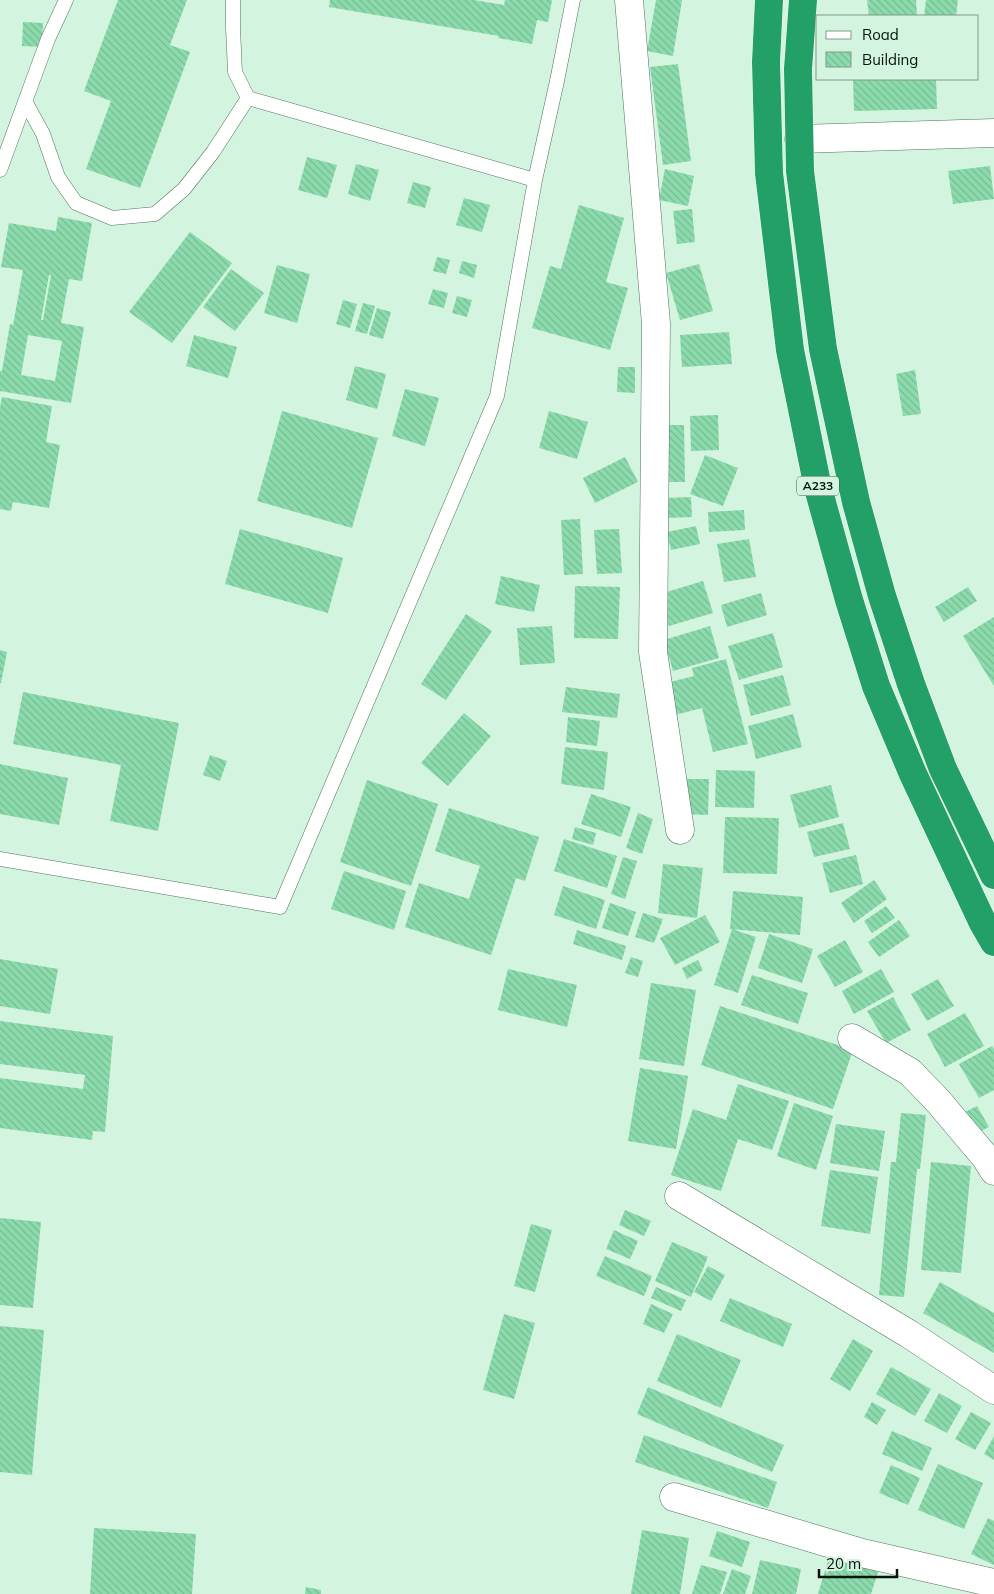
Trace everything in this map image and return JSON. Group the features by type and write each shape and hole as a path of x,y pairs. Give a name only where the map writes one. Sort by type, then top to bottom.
{"highway":[{"name":"A233","path":"769,0 766,62 769,173 790,350 818,488 849,600 876,686 913,774 983,923 994,942"},
{"name":"A233","path":"803,0 798,69 800,171 823,349 856,502 882,596 911,684 944,769 994,875"},
{"path":"849,600 882,596"}],"street":[{"path":"629,0 656,324 653,652 680,830"},
{"path":"799,139 994,133"},
{"path":"852,1038 910,1072 938,1100 986,1158 994,1171"},
{"path":"679,1196 909,1334 994,1390"},
{"path":"674,1497 862,1553 994,1584"}],"lane":[{"path":"0,170 48,39 66,0"},
{"path":"234,0 232,28 235,72 248,98 535,180"},
{"path":"0,859 280,907 497,396 535,180 573,0"},
{"path":"25,101 43,134 58,178 76,204 112,218 155,214 184,189 213,152 248,98"}],"building":[{"path":"118,0 187,0 170,45 190,52 140,188 86,169 111,101 84,91"},
{"path":"330,0 474,0 504,5 505,0 552,0 548,22 537,20 532,44 498,38 499,36 329,7"},
{"path":"656,0 682,0 673,56 647,51"},
{"path":"867,0 916,0 917,15 869,15"},
{"path":"926,0 958,0 956,15 924,15"},
{"path":"23,22 43,23 42,47 22,46"},
{"path":"678,64 691,161 663,165 650,67"},
{"path":"853,80 936,80 937,109 854,111"},
{"path":"307,157 337,165 327,198 298,190"},
{"path":"356,164 379,170 370,201 348,194"},
{"path":"990,166 994,199 953,204 948,171"},
{"path":"665,169 694,176 688,206 659,200"},
{"path":"413,182 431,187 425,208 407,203"},
{"path":"464,198 490,205 482,232 456,225"},
{"path":"579,205 624,218 606,282 628,288 610,350 532,328 550,266 561,269"},
{"path":"692,209 695,242 677,244 673,211"},
{"path":"58,217 92,223 82,281 69,279 61,323 84,327 71,403 0,391 0,371 2,371 10,324 13,325 23,270 1,267 9,223 56,231","holes":["49,275 51,275 43,320 41,320","28,335 62,341 55,381 21,375"]},
{"path":"190,232 232,263 172,343 129,312"},
{"path":"437,257 450,260 446,274 433,271"},
{"path":"462,261 477,265 474,278 459,273"},
{"path":"699,264 713,311 680,320 666,273"},
{"path":"277,265 310,274 297,323 264,313"},
{"path":"231,269 264,293 235,331 203,307"},
{"path":"433,289 448,293 444,308 428,304"},
{"path":"457,296 472,300 467,317 452,313"},
{"path":"343,300 357,304 350,328 336,324"},
{"path":"363,303 375,306 367,334 355,331"},
{"path":"377,308 391,312 383,339 369,335"},
{"path":"729,332 732,364 682,367 680,335"},
{"path":"194,335 237,347 228,378 186,366"},
{"path":"355,366 386,374 377,409 346,400"},
{"path":"618,367 635,367 635,393 617,392"},
{"path":"915,370 921,414 903,416 896,374"},
{"path":"405,389 439,398 425,446 392,436"},
{"path":"2,397 52,406 46,442 60,445 49,508 13,502 11,511 0,509 0,408"},
{"path":"282,411 378,438 352,528 257,501"},
{"path":"549,411 588,422 577,459 539,448"},
{"path":"718,415 719,450 691,451 690,416"},
{"path":"667,425 684,425 685,482 669,482"},
{"path":"705,455 738,468 723,506 690,494"},
{"path":"625,457 638,482 595,503 583,478"},
{"path":"691,497 692,517 667,518 666,498"},
{"path":"744,510 745,530 709,532 708,512"},
{"path":"580,519 583,574 564,575 561,520"},
{"path":"696,526 700,544 671,550 667,532"},
{"path":"240,529 343,558 328,613 225,584"},
{"path":"619,529 622,573 597,574 594,530"},
{"path":"749,539 756,577 724,582 717,544"},
{"path":"501,576 540,585 534,612 495,604"},
{"path":"703,581 713,613 669,626 660,594"},
{"path":"575,586 620,587 618,639 574,638"},
{"path":"968,587 977,601 944,622 935,607"},
{"path":"761,593 767,615 727,627 721,605"},
{"path":"466,614 492,631 446,700 421,684"},
{"path":"994,617 994,686 963,636"},
{"path":"552,626 555,663 520,665 517,628"},
{"path":"710,626 719,658 673,671 664,640"},
{"path":"773,633 783,667 739,680 728,646"},
{"path":"0,650 7,652 1,683 0,683"},
{"path":"726,659 748,744 713,752 702,708 675,715 666,683 694,676 692,668"},
{"path":"783,675 791,705 751,716 743,685"},
{"path":"566,687 620,694 617,718 562,712"},
{"path":"23,692 179,723 158,831 110,821 121,765 13,744"},
{"path":"464,713 491,736 448,786 421,763"},
{"path":"793,714 802,747 756,759 748,726"},
{"path":"568,717 600,721 597,746 566,742"},
{"path":"565,747 608,752 604,790 561,784"},
{"path":"210,755 227,761 220,781 203,775"},
{"path":"0,764 68,778 59,825 0,814"},
{"path":"716,770 755,771 754,808 715,807"},
{"path":"687,779 709,779 708,815 686,814"},
{"path":"367,780 438,804 411,886 340,862"},
{"path":"831,785 839,817 799,828 790,795"},
{"path":"591,794 631,807 621,837 581,824"},
{"path":"449,808 539,837 525,881 516,878 491,955 405,927 419,883 469,899 480,866 435,851"},
{"path":"638,813 653,819 642,854 626,848"},
{"path":"725,817 779,818 777,874 723,873"},
{"path":"843,823 850,849 814,857 807,832"},
{"path":"575,827 596,833 593,845 572,839"},
{"path":"564,839 617,856 607,888 554,871"},
{"path":"856,855 863,884 830,893 822,863"},
{"path":"623,857 637,861 625,899 611,894"},
{"path":"663,864 703,868 697,918 658,913"},
{"path":"344,871 406,891 394,930 331,909"},
{"path":"874,880 887,899 854,923 841,903"},
{"path":"563,886 605,900 596,929 554,915"},
{"path":"733,891 803,897 800,935 730,929"},
{"path":"610,903 636,912 628,936 602,928"},
{"path":"886,906 895,918 872,933 864,921"},
{"path":"643,913 663,919 654,943 635,937"},
{"path":"705,915 720,942 675,965 660,938"},
{"path":"899,920 910,936 879,957 868,942"},
{"path":"732,929 756,937 738,993 714,985"},
{"path":"577,930 626,946 622,960 573,944"},
{"path":"769,934 813,949 802,983 758,968"},
{"path":"845,940 863,972 835,987 817,956"},
{"path":"631,957 643,961 638,977 625,973"},
{"path":"0,959 58,969 50,1014 0,1006"},
{"path":"698,960 703,970 687,979 682,968"},
{"path":"508,969 577,985 567,1027 498,1010"},
{"path":"881,969 894,992 854,1014 842,991"},
{"path":"752,975 808,993 798,1024 741,1005"},
{"path":"938,979 954,1006 927,1021 911,994"},
{"path":"651,983 696,990 684,1066 639,1059"},
{"path":"893,997 911,1030 886,1043 867,1011"},
{"path":"720,1006 853,1050 833,1109 701,1065"},
{"path":"965,1013 984,1046 945,1067 927,1034"},
{"path":"0,1021 113,1036 105,1132 93,1131 92,1140 0,1128 0,1078 83,1089 85,1075 0,1064"},
{"path":"992,1046 994,1049 994,1090 979,1098 959,1064"},
{"path":"640,1068 688,1076 676,1149 628,1141"},
{"path":"738,1084 789,1101 772,1150 738,1139 721,1191 671,1175 693,1109 726,1120"},
{"path":"794,1103 833,1116 816,1170 777,1156"},
{"path":"977,1106 989,1127 977,1133 965,1112"},
{"path":"901,1113 926,1115 920,1169 917,1169 904,1297 879,1295 891,1162 896,1162"},
{"path":"836,1124 885,1131 879,1171 830,1163"},
{"path":"931,1162 971,1166 961,1273 921,1270"},
{"path":"830,1170 878,1177 870,1234 821,1226"},
{"path":"625,1210 651,1221 644,1236 619,1225"},
{"path":"0,1218 41,1222 33,1308 0,1305"},
{"path":"531,1224 552,1230 535,1292 514,1286"},
{"path":"614,1230 638,1241 630,1259 606,1249"},
{"path":"672,1242 708,1257 691,1297 655,1281"},
{"path":"605,1256 652,1276 644,1296 596,1276"},
{"path":"708,1266 725,1275 711,1301 694,1292"},
{"path":"940,1282 994,1313 994,1353 923,1313"},
{"path":"656,1287 686,1300 681,1311 651,1298"},
{"path":"730,1298 792,1324 783,1347 720,1321"},
{"path":"651,1304 673,1314 664,1333 643,1324"},
{"path":"504,1314 535,1323 514,1399 483,1390"},
{"path":"0,1326 44,1330 32,1475 0,1472"},
{"path":"677,1334 741,1360 721,1408 657,1381"},
{"path":"853,1339 873,1351 850,1391 830,1379"},
{"path":"891,1367 931,1389 915,1416 876,1394"},
{"path":"648,1387 784,1445 772,1472 637,1414"},
{"path":"939,1393 962,1406 947,1433 924,1421"},
{"path":"872,1402 886,1410 877,1425 864,1417"},
{"path":"971,1412 991,1423 975,1450 955,1439"},
{"path":"892,1431 932,1448 922,1471 882,1454"},
{"path":"644,1435 777,1482 768,1508 635,1462"},
{"path":"994,1436 994,1460 984,1454"},
{"path":"938,1464 983,1483 964,1529 918,1510"},
{"path":"891,1465 920,1478 908,1505 879,1493"},
{"path":"988,1518 994,1521 994,1565 971,1554"},
{"path":"94,1528 196,1534 192,1594 90,1594"},
{"path":"642,1530 689,1538 680,1594 631,1594"},
{"path":"717,1531 750,1542 742,1567 709,1556"},
{"path":"829,1557 878,1572 871,1594 818,1594"},
{"path":"760,1560 801,1569 796,1594 752,1594"},
{"path":"701,1565 727,1572 720,1594 692,1594"},
{"path":"732,1569 751,1576 745,1594 723,1594"},
{"path":"306,1587 321,1590 321,1594 305,1594"}]}
